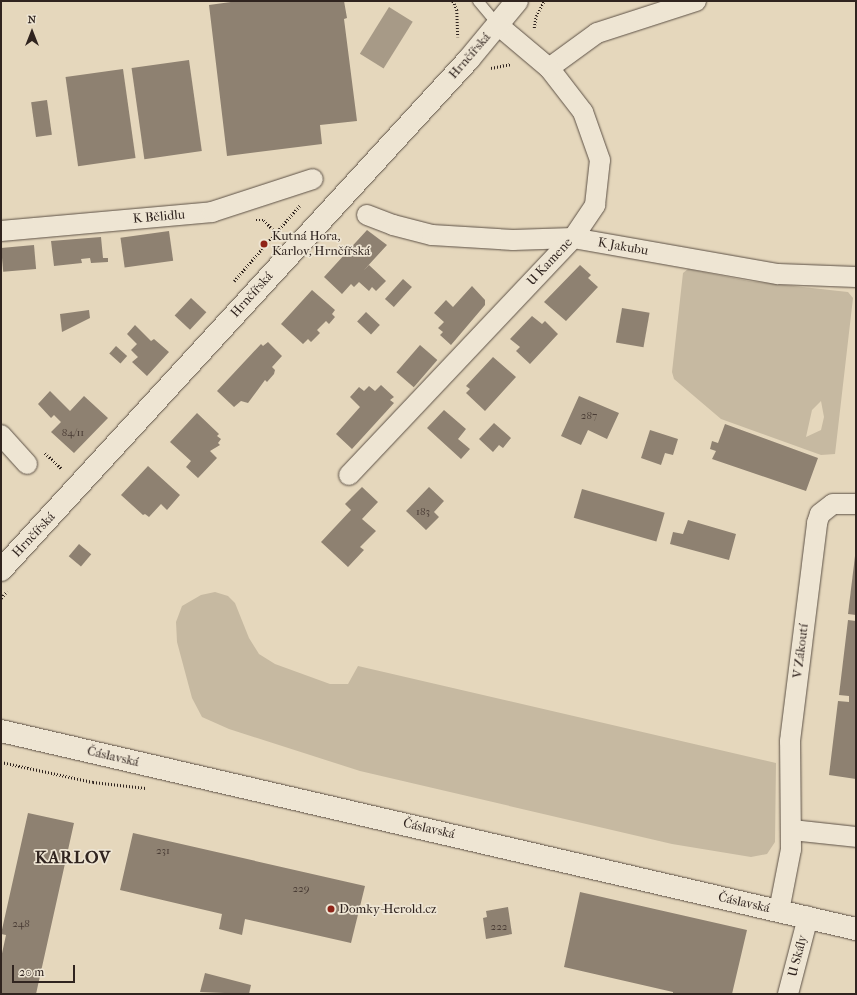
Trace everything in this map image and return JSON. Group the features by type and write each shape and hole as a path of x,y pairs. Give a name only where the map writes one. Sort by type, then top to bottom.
{"street":[{"name":"Hrnčířská","path":"1,570 498,25 517,1"},
{"path":"549,68 597,33 696,1"},
{"name":"U Kamene","path":"349,475 573,238 595,205 600,160 583,112 549,68 498,25"},
{"name":"K Bělidlu","path":"1,231 212,212 313,179"},
{"name":"K Jakubu","path":"367,215 393,225 432,235 513,240 573,238 778,274 856,277"},
{"path":"1,435 27,464"},
{"name":"V Zákoutí","path":"779,911 792,830 790,741 817,523 823,511 833,504 856,504"},
{"name":"Čáslavská","path":"1,731 856,929"},
{"path":"792,830 856,837"},
{"name":"U Skály","path":"788,994 808,917"}],"lane":[{"path":"478,1 498,25"}],"shaded area":[{"path":"389,7 413,22 384,68 360,54"},
{"path":"688,269 749,281 848,292 853,298 835,454 821,455 721,419 674,379 672,372 683,273","holes":["821,401 824,417 821,430 806,437 812,410"]},
{"path":"215,592 228,596 235,603 249,638 259,654 275,664 330,684 348,684 358,666 776,763 775,842 767,854 751,857 672,844 360,771 229,729 202,717 192,698 177,642 176,622 182,606 201,595"}],"building":[{"path":"238,1 344,1 347,18 344,19 357,121 320,125 322,144 227,156 209,5"},
{"path":"189,60 202,151 144,159 132,68"},
{"path":"123,69 136,158 78,166 66,77"},
{"path":"47,100 52,135 36,137 31,102"},
{"path":"367,230 387,245 364,270 369,265 386,281 376,291 372,287 369,291 359,282 354,287 351,284 342,294 324,277"},
{"path":"169,231 173,261 125,268 120,238"},
{"path":"101,237 103,258 108,258 108,262 91,263 90,258 81,259 82,263 54,266 51,241"},
{"path":"34,245 36,269 3,272 1,248"},
{"path":"580,265 591,275 588,278 598,287 566,321 544,302"},
{"path":"403,279 412,287 394,307 385,299"},
{"path":"472,286 485,300 485,305 451,345 440,335 443,332 438,328 444,322 434,313 446,300 453,307"},
{"path":"312,290 335,310 332,314 335,317 329,324 326,321 317,330 320,333 311,342 308,339 303,344 281,324"},
{"path":"191,298 206,312 190,330 175,316"},
{"path":"622,308 650,313 643,347 616,342"},
{"path":"89,310 90,318 62,332 60,314"},
{"path":"366,312 380,325 371,334 357,322"},
{"path":"532,316 542,324 545,321 558,334 530,364 516,351 520,347 510,339"},
{"path":"135,325 151,341 154,339 169,352 147,376 132,362 138,357 131,350 137,344 127,334"},
{"path":"268,342 282,356 272,367 275,370 274,374 267,382 265,380 248,403 241,401 234,407 217,391 261,344 263,346"},
{"path":"420,345 437,360 414,387 396,372"},
{"path":"116,346 127,356 120,363 109,353"},
{"path":"493,357 516,377 485,411 466,393 470,389 466,386"},
{"path":"381,385 394,397 390,400 394,403 352,449 336,434 360,407 350,397 359,387 364,391 369,386 375,391"},
{"path":"50,391 70,411 84,396 108,418 74,453 51,432 61,422 54,415 51,418 38,404"},
{"path":"579,396 619,413 607,439 588,430 581,445 561,436"},
{"path":"444,410 466,429 458,439 470,449 461,459 427,428"},
{"path":"197,413 219,434 217,436 221,439 218,443 220,445 210,451 217,458 198,478 186,467 191,461 170,442"},
{"path":"494,423 511,438 503,448 499,445 493,452 479,439"},
{"path":"725,424 818,458 806,491 712,459 716,451 710,449 712,441 718,443"},
{"path":"650,430 678,439 673,455 665,453 661,465 641,458"},
{"path":"148,466 180,495 167,510 161,504 149,517 145,514 143,515 121,495"},
{"path":"362,487 378,502 362,519 376,531 360,547 364,550 348,567 321,542 351,510 345,504"},
{"path":"429,487 444,501 434,512 439,517 426,530 406,511"},
{"path":"582,489 665,513 656,542 574,518"},
{"path":"688,520 736,534 729,560 670,544 673,532 683,534"},
{"path":"79,544 91,554 81,567 69,556"},
{"path":"855,556 856,557 856,615 848,614"},
{"path":"848,620 856,621 856,779 829,775 838,701 849,702 849,696 839,695"},
{"path":"28,813 74,823 36,994 1,994 1,958 6,935 1,934"},
{"path":"133,833 365,886 351,943 245,919 242,935 219,929 222,914 120,890"},
{"path":"580,892 747,930 732,994 673,994 673,992 564,967"},
{"path":"508,907 512,934 486,939 483,918 487,917 486,911"},
{"path":"205,973 251,985 249,994 200,992"}],"place":[{"name":"Kutná Hora, Karlov, Hrnčířská","path":"264,244"},
{"name":"Domky-Herold.cz","path":"331,909"}],"district":[{"name":"KARLOV","path":"73,858"}]}
